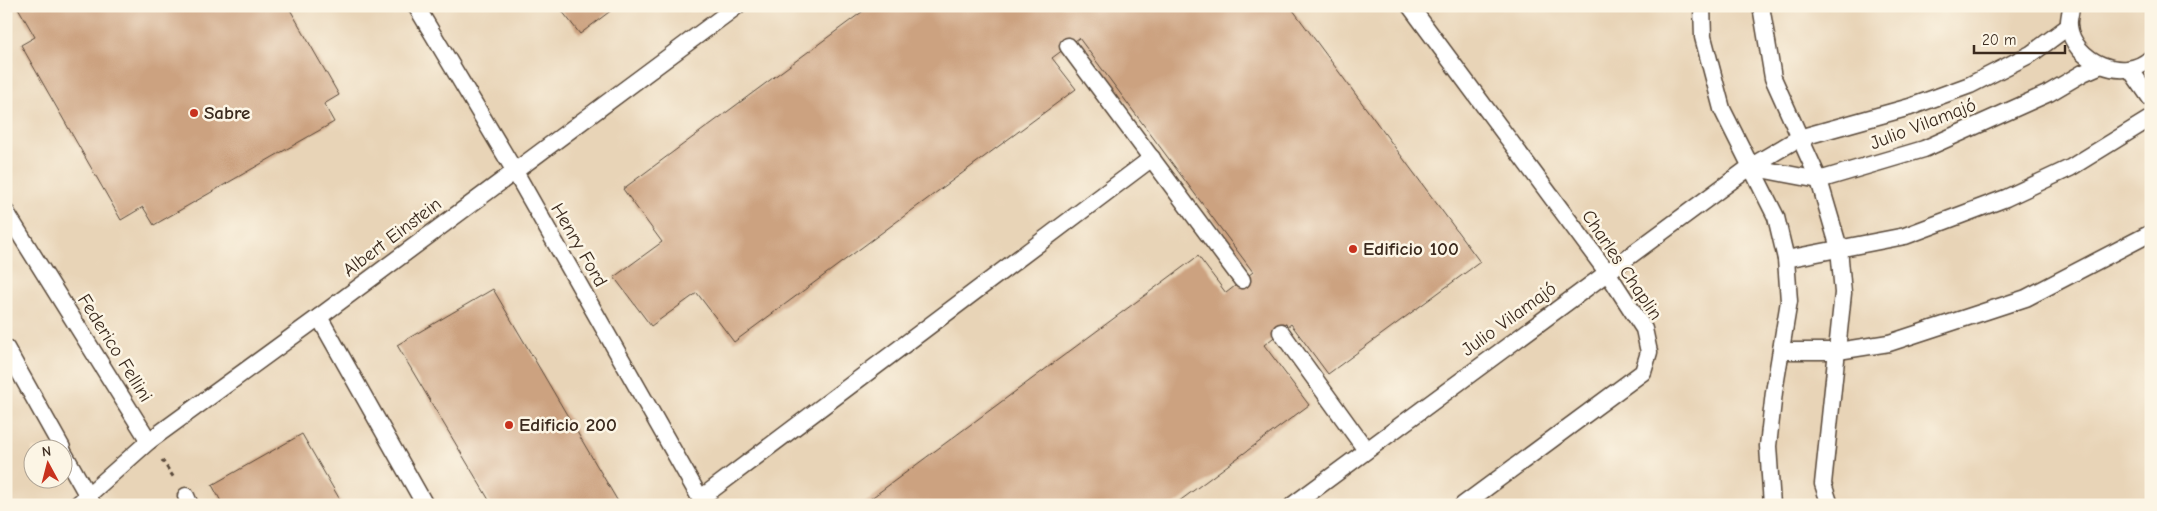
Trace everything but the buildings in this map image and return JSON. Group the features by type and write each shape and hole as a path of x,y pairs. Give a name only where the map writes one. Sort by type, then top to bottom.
{"lane":[{"name":"Henry Ford","path":"416,6 514,170 702,502"},
{"name":"Albert Einstein","path":"86,502 149,441 737,6"},
{"name":"Charles Chaplin","path":"1410,6 1607,272 1644,329 1649,352 1643,372 1463,505"},
{"path":"1702,6 1703,37 1722,109 1776,218 1786,259 1790,301 1774,392 1768,446 1772,505"},
{"path":"1761,6 1774,78 1819,180 1839,248 1843,292 1823,484 1830,505"},
{"path":"2071,6 2069,26 2079,50 2099,66 2130,69 2151,58"},
{"name":"Julio Vilamajó","path":"1293,505 1750,167 1799,138 1910,107 1970,85 2031,54 2069,26"},
{"path":"1068,46 1242,280"},
{"name":"Julio Vilamajó","path":"1750,167 1819,180 1924,149 2049,93 2099,66"},
{"path":"2130,69 2151,99"},
{"path":"1786,259 1905,236 2006,198 2070,168 2151,118"},
{"path":"702,502 1152,158"},
{"name":"Federico Fellini","path":"6,212 149,441"},
{"path":"1782,351 1838,352 1889,343 2026,298 2151,233"},
{"path":"319,317 425,505"},
{"path":"1281,332 1366,450"},
{"path":"6,348 56,438"},
{"path":"72,471 86,502"}],"path":[{"path":"149,441 188,500"}],"shaded area":[{"path":"6,6 2151,6 2151,505 6,505"}],"place":[{"name":"Sabre","path":"194,113"},
{"name":"Edificio 100","path":"1353,249"},
{"name":"Edificio 200","path":"509,425"}]}
